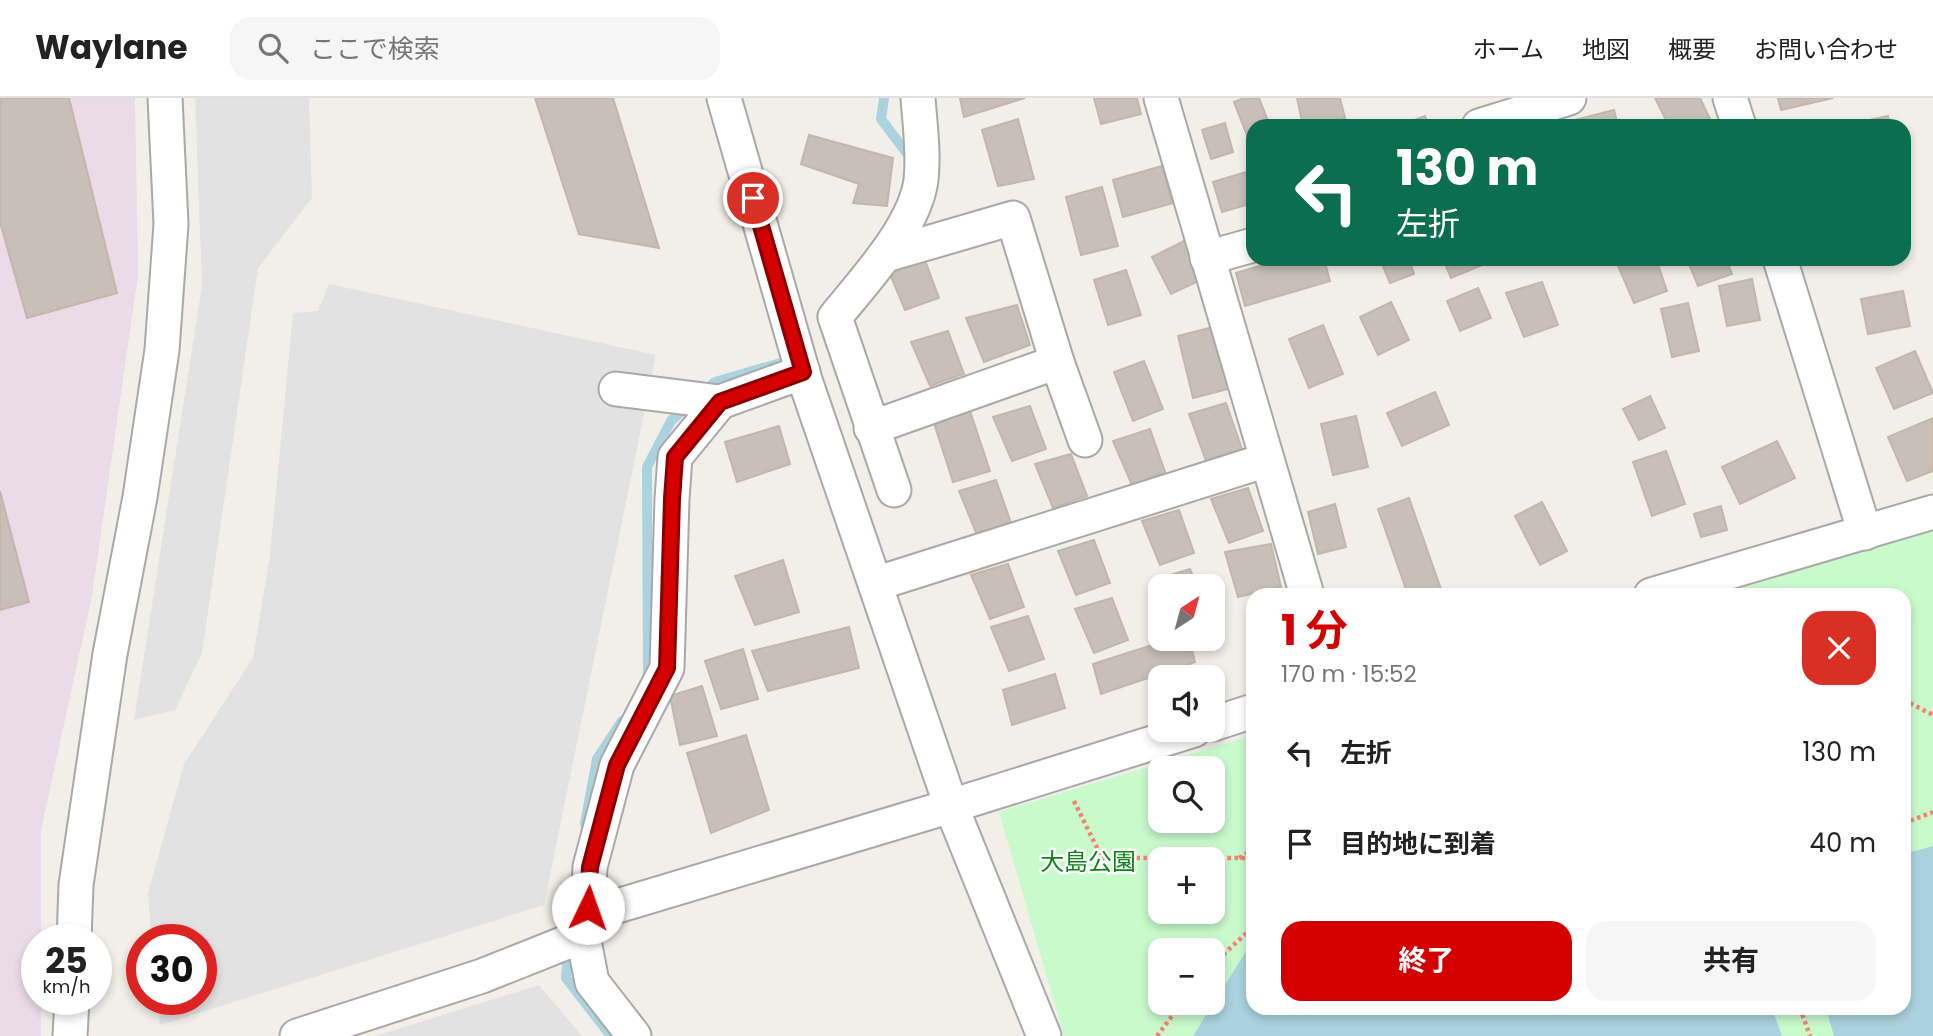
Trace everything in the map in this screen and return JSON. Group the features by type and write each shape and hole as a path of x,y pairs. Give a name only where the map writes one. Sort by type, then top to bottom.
{"street":[{"path":"75,924 76,885 110,654 140,497 162,350 171,225 165,98"},
{"path":"724,98 803,372 875,584 951,806 1044,1036"},
{"path":"894,490 835,317 886,255 913,206 921,181 918,98"},
{"path":"1502,119 1570,98"},
{"path":"1730,98 1737,119"},
{"path":"1169,100 1207,258 1305,588"},
{"path":"886,255 1013,218 1057,362 1085,440"},
{"path":"1207,258 1246,247"},
{"path":"1782,266 1865,533"},
{"path":"871,428 1057,362"},
{"path":"616,389 719,401 803,372"},
{"path":"634,1036 592,982 587,929 590,867 617,765 667,668 675,457 719,401"},
{"path":"875,584 1267,460"},
{"path":"1675,588 1933,512"},
{"path":"1225,720 1246,713"},
{"path":"297,1036 482,976 548,950 587,929 604,910 1156,742"},
{"path":"70,1036 71,1015"}],"path":[{"path":"1911,704 1933,715"},
{"path":"1060,772 1102,858 1246,858"},
{"path":"1911,820 1933,812"},
{"path":"1238,858 1246,854"},
{"path":"1225,953 1246,933"},
{"path":"1157,1036 1173,1015"},
{"path":"1802,1015 1810,1036"}],"shaded area":[{"path":"0,98 135,98 138,275 92,596 41,830 41,924 21,924 21,1015 41,1015 41,1036 0,1036"},
{"path":"195,98 309,98 312,198 258,268 202,653 175,710 134,720 202,285"},
{"path":"329,284 656,355 544,905 217,1007 217,924 151,924 148,893 184,764 253,658 270,555 293,313 318,311"},
{"path":"539,985 582,1036 375,1036"},
{"path":"159,1015 192,1015 160,1025"}],"green space":[{"name":"大島公園","path":"1933,530 1933,1036 1064,1036 999,812 1148,767 1148,833 1225,833 1225,756 1184,756 1246,737 1246,1015 1911,1015 1911,588 1741,588"}],"water":[{"path":"1933,846 1933,1036 1834,1036 1828,1015 1911,1015 1911,852"},
{"path":"1246,951 1246,1015 1774,1015 1782,1036 1193,1036 1206,1015 1225,1015 1225,985"}],"building":[{"path":"0,98 69,98 117,293 27,318 0,222"},
{"path":"535,98 613,98 659,248 579,234"},
{"path":"960,98 1025,98 964,117"},
{"path":"1094,98 1137,98 1141,114 1101,124"},
{"path":"1244,98 1259,98 1267,119 1246,119 1246,133 1234,102"},
{"path":"1297,98 1340,98 1345,118 1302,119"},
{"path":"1655,98 1700,98 1710,119 1666,119"},
{"path":"1778,98 1833,98 1781,110"},
{"path":"1614,110 1616,119 1579,119"},
{"path":"1018,119 1034,179 998,186 982,130"},
{"path":"1225,123 1233,152 1211,159 1202,130"},
{"path":"809,135 893,158 887,206 853,203 859,184 801,164"},
{"path":"1162,166 1173,203 1123,217 1113,180"},
{"path":"1246,172 1246,205 1222,212 1213,182"},
{"path":"1102,187 1118,246 1081,255 1066,197"},
{"path":"1188,239 1207,277 1171,294 1152,257"},
{"path":"923,255 939,298 905,310 887,267"},
{"path":"1260,266 1326,266 1330,281 1245,306 1236,273"},
{"path":"1383,266 1411,266 1414,274 1390,283"},
{"path":"1446,266 1480,266 1451,278"},
{"path":"1618,266 1658,266 1667,291 1634,303"},
{"path":"1690,266 1729,266 1732,274 1698,286"},
{"path":"1126,270 1141,315 1108,325 1094,280"},
{"path":"1752,279 1760,320 1727,326 1719,286"},
{"path":"1542,282 1558,325 1524,337 1506,293"},
{"path":"1478,288 1491,318 1460,331 1447,301"},
{"path":"1903,291 1910,326 1868,334 1861,299"},
{"path":"1391,302 1409,340 1378,355 1360,317"},
{"path":"1688,303 1699,351 1672,357 1661,309"},
{"path":"1017,305 1030,345 984,362 966,318"},
{"path":"1323,325 1343,374 1309,388 1289,339"},
{"path":"1213,327 1228,389 1193,398 1178,336"},
{"path":"948,331 964,374 930,386 911,342"},
{"path":"1915,351 1933,393 1894,409 1876,368"},
{"path":"1144,361 1163,409 1133,421 1114,372"},
{"path":"1435,392 1449,425 1402,446 1387,413"},
{"path":"1650,396 1665,428 1639,440 1623,409"},
{"path":"967,402 990,471 953,482 931,414"},
{"path":"1226,403 1242,449 1206,461 1189,414"},
{"path":"1030,406 1046,449 1012,461 993,417"},
{"path":"1356,416 1368,467 1333,475 1321,424"},
{"path":"1933,418 1933,471 1907,481 1888,437"},
{"path":"779,426 790,464 737,482 725,442"},
{"path":"1150,429 1165,472 1132,485 1113,441"},
{"path":"1777,441 1795,478 1740,504 1722,467"},
{"path":"1666,451 1685,504 1652,516 1633,462"},
{"path":"1071,454 1087,496 1053,508 1035,464"},
{"path":"996,480 1011,523 977,535 959,491"},
{"path":"1248,488 1263,531 1229,543 1211,499"},
{"path":"0,491 29,602 0,610"},
{"path":"1409,498 1441,588 1406,588 1378,509"},
{"path":"1542,502 1567,551 1540,565 1515,516"},
{"path":"1335,504 1346,547 1318,554 1308,512"},
{"path":"1721,506 1727,530 1701,537 1694,514"},
{"path":"1179,510 1194,553 1160,565 1142,521"},
{"path":"1094,540 1110,583 1076,595 1058,551"},
{"path":"1271,544 1281,587 1246,588 1246,595 1238,597 1225,552"},
{"path":"783,560 799,612 755,625 735,576"},
{"path":"1008,564 1024,607 990,619 971,575"},
{"path":"1190,569 1192,574 1174,574"},
{"path":"1112,598 1128,640 1094,653 1075,609"},
{"path":"1028,616 1044,659 1009,671 991,627"},
{"path":"849,627 859,668 768,691 752,651"},
{"path":"1148,646 1148,651 1192,651 1195,662 1186,665 1148,665 1148,678 1101,694 1093,664"},
{"path":"743,649 758,699 721,709 705,661"},
{"path":"1055,674 1065,708 1012,725 1003,690"},
{"path":"702,686 717,736 680,745 670,696"},
{"path":"746,735 769,810 711,833 687,753"}],"waterway":[{"path":"884,98 881,119 912,160"},
{"path":"704,392 715,382 784,362"},
{"path":"648,682 647,467 671,421 687,406"},
{"path":"585,824 597,759 622,721"},
{"path":"569,935 572,894"},
{"path":"568,950 566,978 611,1036"}],"route":[{"path":"588,908 590,867 617,765 667,668 675,457 720,402 803,372 753,198"}]}
